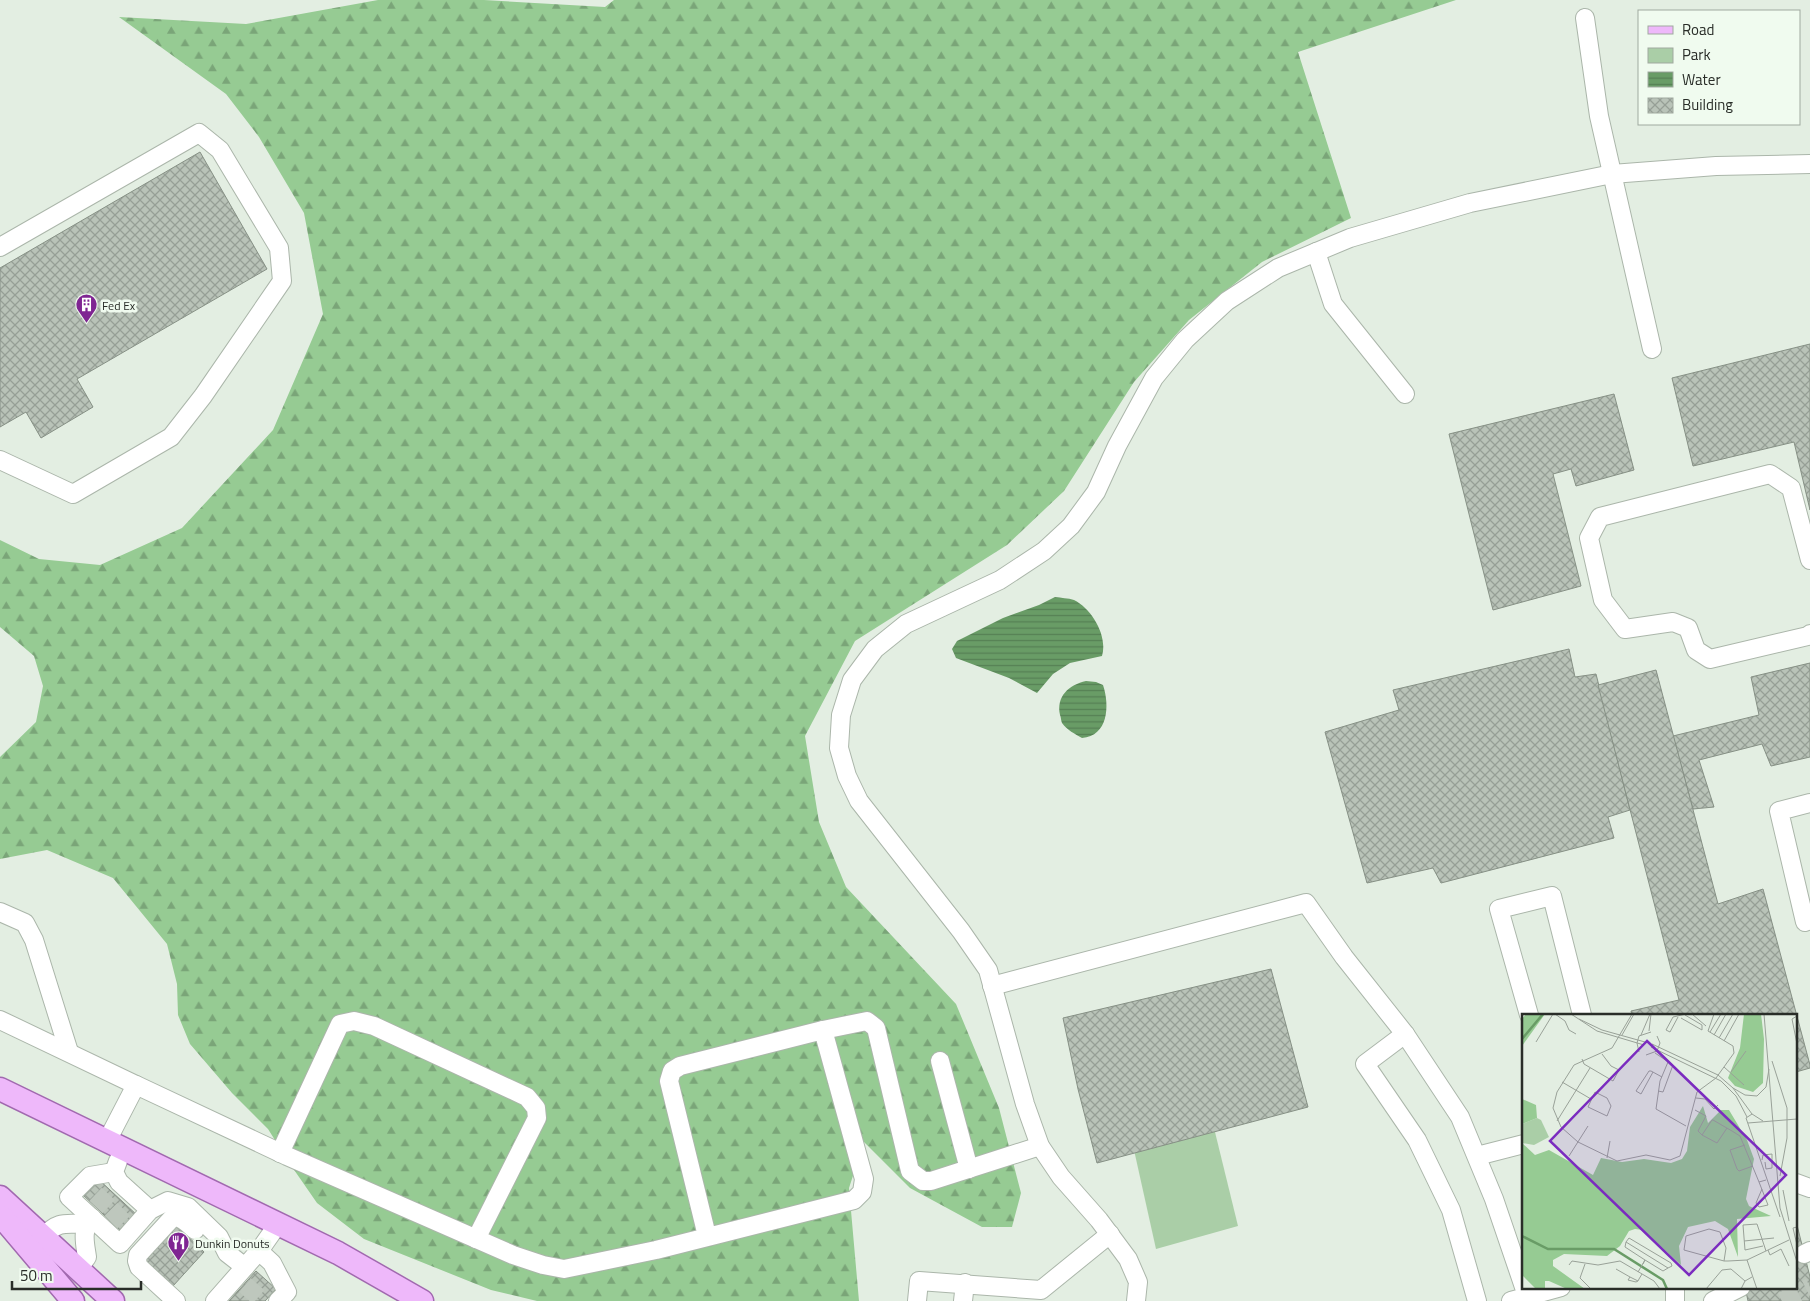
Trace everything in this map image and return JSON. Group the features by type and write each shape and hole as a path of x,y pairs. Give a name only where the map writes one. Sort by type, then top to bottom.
{"main road":[{"path":"0,1090 338,1253 422,1301"},
{"path":"0,1197 113,1301"},
{"path":"0,1214 73,1301"}],"street":[{"path":"1584,18 1599,116 1652,349"},
{"path":"0,247 199,133 220,150 279,248 282,281 203,396 171,438 73,494 0,460"},
{"path":"1136,1301 1138,1282 1128,1259 1110,1234 1061,1177 1040,1146 1025,1104 988,970 962,931 859,801 839,748 841,715 852,680 875,649 906,624 1000,580 1044,551 1071,526 1096,492 1117,446 1154,378 1185,340 1228,301 1278,268 1350,238 1470,202 1612,174 1716,166 1810,164"},
{"path":"1316,252 1333,304 1405,394"},
{"path":"1810,554 1791,488 1770,474 1600,517 1589,538 1603,600 1625,629 1673,622 1688,628 1696,650 1710,658 1810,634"},
{"path":"1810,803 1779,811 1805,922 1810,920"},
{"path":"1529,1014 1499,909 1552,896 1582,1014"},
{"path":"992,986 1306,903 1344,957 1405,1034 1460,1117 1494,1199 1521,1293 1554,1288"},
{"path":"0,912 25,923 34,940 69,1052"},
{"path":"0,1020 280,1153 513,1255 543,1265 564,1269 656,1250 854,1200 862,1192 864,1180 823,1030"},
{"path":"280,1153 340,1024 354,1021 374,1026 527,1098 536,1108 537,1118 476,1239"},
{"path":"707,1236 670,1081 672,1071 680,1066 823,1030 867,1021 876,1028 910,1171 923,1181 931,1181 1040,1146"},
{"path":"1405,1034 1365,1064 1417,1140 1451,1210 1477,1301"},
{"path":"940,1061 969,1169"},
{"path":"115,1182 115,1145 136,1085"},
{"path":"1476,1156 1522,1144"},
{"path":"150,1210 131,1201 115,1182 90,1176 70,1197 96,1219 120,1244 150,1210 168,1201 188,1207 219,1237 242,1276"},
{"path":"1798,1184 1810,1188"},
{"path":"176,1301 139,1267 137,1261 138,1254 172,1217 178,1216 182,1218 213,1247 227,1253"},
{"path":"43,1237 54,1226 96,1219"},
{"path":"78,1269 87,1257 85,1238 96,1219"},
{"path":"219,1300 242,1276 278,1224"},
{"path":"917,1301 919,1281 1041,1290 1110,1234"},
{"path":"259,1251 272,1262 287,1292 278,1301"},
{"path":"963,1301 965,1283"},
{"path":"1675,1288 1675,1301"},
{"path":"1713,1301 1739,1288"}],"green space":[{"path":"378,0 484,0 605,7 614,0 1456,0 1298,52 1351,218 1262,262 1189,320 1134,382 1064,491 1007,545 855,641 805,736 819,822 846,887 956,1004 999,1108 1021,1193 1012,1227 982,1227 910,1188 864,1142 849,1188 859,1301 537,1301 491,1290 364,1239 317,1203 268,1129 232,1093 190,1044 178,1015 177,984 167,944 113,878 47,850 0,859 0,757 36,722 43,686 34,656 0,627 0,540 39,559 100,565 182,528 273,430 323,314 304,213 259,137 226,94 119,17 246,24"},
{"path":"1214,1128 1238,1226 1156,1249 1134,1150"}],"water":[{"path":"1055,597 1074,600 1081,604 1092,616 1101,632 1103,640 1102,656 1070,663 1053,674 1037,693 1009,678 956,658 952,649 957,641 1003,618"},
{"path":"1086,681 1103,685 1106,710 1105,719 1097,732 1082,738 1062,723 1059,708 1065,692 1074,685"}],"building":[{"name":"Fed Ex","path":"200,152 267,269 77,379 93,407 41,438 26,412 0,427 0,268"},
{"path":"1810,344 1810,510 1794,442 1693,466 1672,378"},
{"path":"1614,394 1634,470 1576,486 1571,469 1553,474 1581,586 1493,610 1449,434"},
{"path":"1569,649 1575,677 1596,674 1630,810 1608,817 1614,838 1441,883 1433,868 1367,883 1325,732 1399,710 1393,690"},
{"path":"1810,663 1810,757 1771,766 1762,744 1699,760 1714,807 1693,809 1673,736 1759,715 1751,677"},
{"path":"1656,670 1718,904 1763,889 1796,1014 1632,1014 1631,1011 1679,1000 1598,685"},
{"path":"1271,969 1308,1107 1097,1163 1078,1089 1063,1018"},
{"path":"1798,1020 1810,1065 1810,1068 1798,1071"},
{"path":"96,1177 138,1216 123,1233 81,1193"},
{"path":"176,1225 204,1252 173,1286 144,1260"},
{"path":"1798,1229 1810,1277 1810,1301 1748,1301 1745,1288 1798,1288"},
{"path":"256,1271 276,1289 265,1301 229,1301"}],"tunnel":[{"path":"96,1207 111,1191"},
{"path":"111,1222 127,1206"},
{"path":"245,1285 263,1301"},
{"path":"1782,1301 1810,1287"}],"place":[{"name":"Fed Ex","path":"86,324"},
{"name":"Dunkin Donuts","path":"179,1262"}]}
